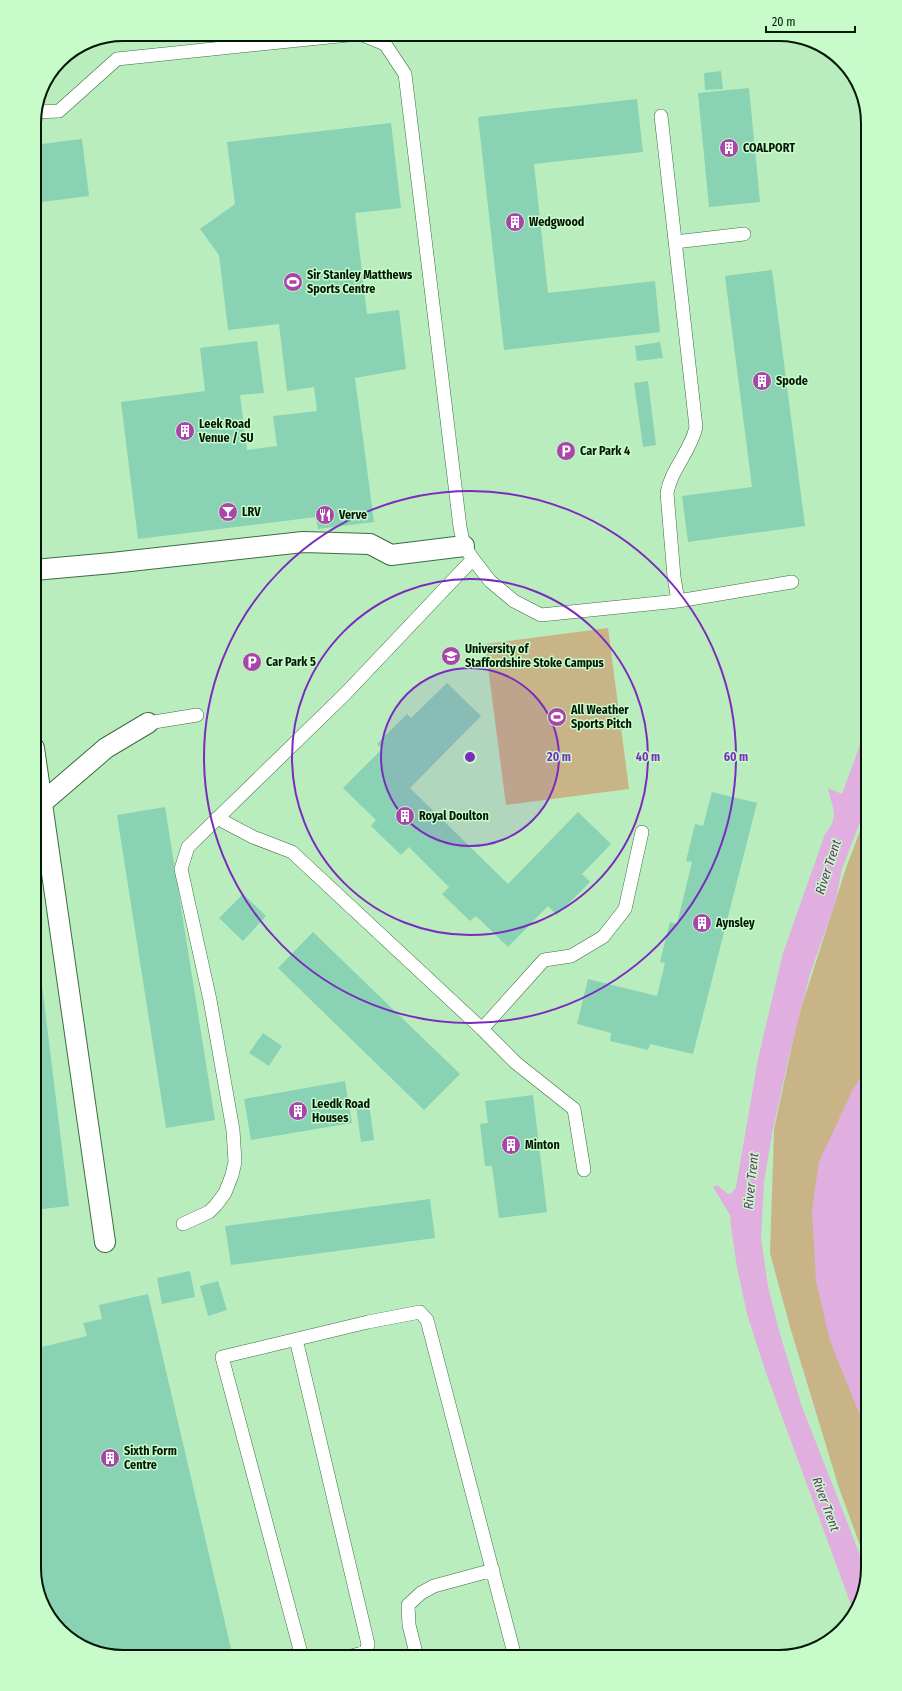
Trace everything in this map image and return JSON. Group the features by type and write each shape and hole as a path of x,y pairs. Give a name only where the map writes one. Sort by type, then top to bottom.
{"street":[{"path":"41,569 303,542 370,544 391,555 468,553"},
{"path":"42,803 106,748 148,723"},
{"path":"41,796 105,1242"}],"lane":[{"path":"42,112 59,111 117,59 291,41"},
{"path":"377,41 385,44 405,74 459,519 468,553 490,581 514,601 541,615 678,601 792,582"},
{"path":"661,116 696,427 694,437 669,482 667,493 674,577 678,601"},
{"path":"675,242 744,234"},
{"path":"183,1224 209,1212 216,1205 225,1193 235,1162 232,1130 210,1000 181,869 188,846 345,694 468,553"},
{"path":"148,723 197,715"},
{"path":"217,818 253,837 292,852 482,1029 516,1063 574,1109 584,1170"},
{"path":"482,1029 544,960 571,956 603,937 625,909 642,832"},
{"path":"300,1650 222,1357 368,1322 420,1312 427,1320 513,1650"},
{"path":"296,1339 368,1644 366,1650"},
{"path":"415,1650 409,1625 408,1605 421,1593 434,1586 493,1570"}],"shaded area":[{"name":"All Weather Sports Pitch","path":"608,628 629,789 506,805 485,644"},
{"path":"861,828 861,1548 839,1488 790,1327 770,1253 774,1130 797,1021 846,868"}],"water":[{"name":"River Trent","path":"861,742 861,819 842,869 835,903 810,974 789,1056 772,1134 764,1182 761,1238 768,1286 778,1327 801,1404 861,1558 860,1579 857,1594 852,1606 766,1373 747,1314 737,1267 730,1215 713,1187 717,1185 728,1194 732,1193 736,1187 758,1059 783,953 825,834 830,828 834,817 828,788 842,794"},
{"path":"861,1077 861,1418 830,1341 816,1281 812,1210 819,1162 853,1089"}],"building":[{"path":"721,71 723,89 705,90 704,73"},
{"name":"COALPORT","path":"749,88 760,202 709,207 698,93"},
{"name":"Wedgwood","path":"637,99 643,152 534,164 548,293 655,281 660,332 504,350 478,117"},
{"path":"391,123 401,208 355,213 367,314 399,310 406,369 355,378 374,522 318,529 316,517 138,539 121,402 205,391 200,348 257,341 264,393 240,395 247,450 277,446 273,416 317,411 314,387 287,391 279,324 228,330 219,255 200,229 235,204 227,142"},
{"path":"82,139 89,196 41,202 41,144"},
{"name":"Spode","path":"772,270 805,526 688,542 682,496 752,487 725,276"},
{"path":"660,342 663,358 637,361 635,346"},
{"path":"648,381 656,445 643,447 634,383"},
{"name":"Royal Doulton","path":"447,683 481,716 410,788 508,884 578,812 611,844 582,874 590,882 557,915 548,906 508,947 476,916 470,921 442,894 449,887 409,847 401,855 371,826 376,820 343,788 382,749 377,744 407,714 411,718"},
{"name":"Aynsley","path":"712,792 757,803 693,1054 650,1044 648,1050 610,1041 611,1033 577,1024 588,979 657,996 665,963 660,962 670,922 677,924 692,862 686,861 695,824 703,826"},
{"path":"165,807 215,1120 166,1128 117,815"},
{"path":"243,894 266,916 243,941 219,918"},
{"path":"313,932 460,1074 424,1110 278,968"},
{"path":"41,976 69,1206 41,1209"},
{"path":"263,1033 282,1046 269,1066 249,1053"},
{"name":"Leedk Road Houses","path":"345,1081 352,1123 251,1140 244,1099"},
{"name":"Minton","path":"533,1095 547,1212 499,1218 492,1166 485,1166 480,1124 488,1123 485,1101"},
{"path":"369,1104 374,1140 361,1142 356,1106"},
{"path":"430,1199 435,1238 231,1265 225,1226"},
{"path":"190,1271 195,1297 162,1304 157,1278"},
{"path":"218,1281 227,1310 208,1316 200,1286"},
{"name":"Sixth Form Centre","path":"148,1294 231,1650 118,1650 97,1646 77,1636 65,1626 52,1609 45,1594 41,1573 41,1347 87,1336 83,1323 102,1319 99,1305"}],"place":[{"name":"COALPORT","path":"729,148"},
{"name":"Wedgwood","path":"515,222"},
{"name":"Sir Stanley Matthews Sports Centre","path":"293,282"},
{"name":"Spode","path":"762,381"},
{"name":"Leek Road Venue / SU","path":"185,431"},
{"name":"Car Park 4","path":"566,451"},
{"name":"LRV","path":"228,512"},
{"name":"Verve","path":"325,515"},
{"name":"University of Staffordshire Stoke Campus","path":"451,656"},
{"name":"Car Park 5","path":"252,662"},
{"name":"All Weather Sports Pitch","path":"557,717"},
{"name":"Royal Doulton","path":"405,816"},
{"name":"Aynsley","path":"702,923"},
{"name":"Leedk Road Houses","path":"298,1111"},
{"name":"Minton","path":"511,1145"},
{"name":"Sixth Form Centre","path":"110,1458"}]}
